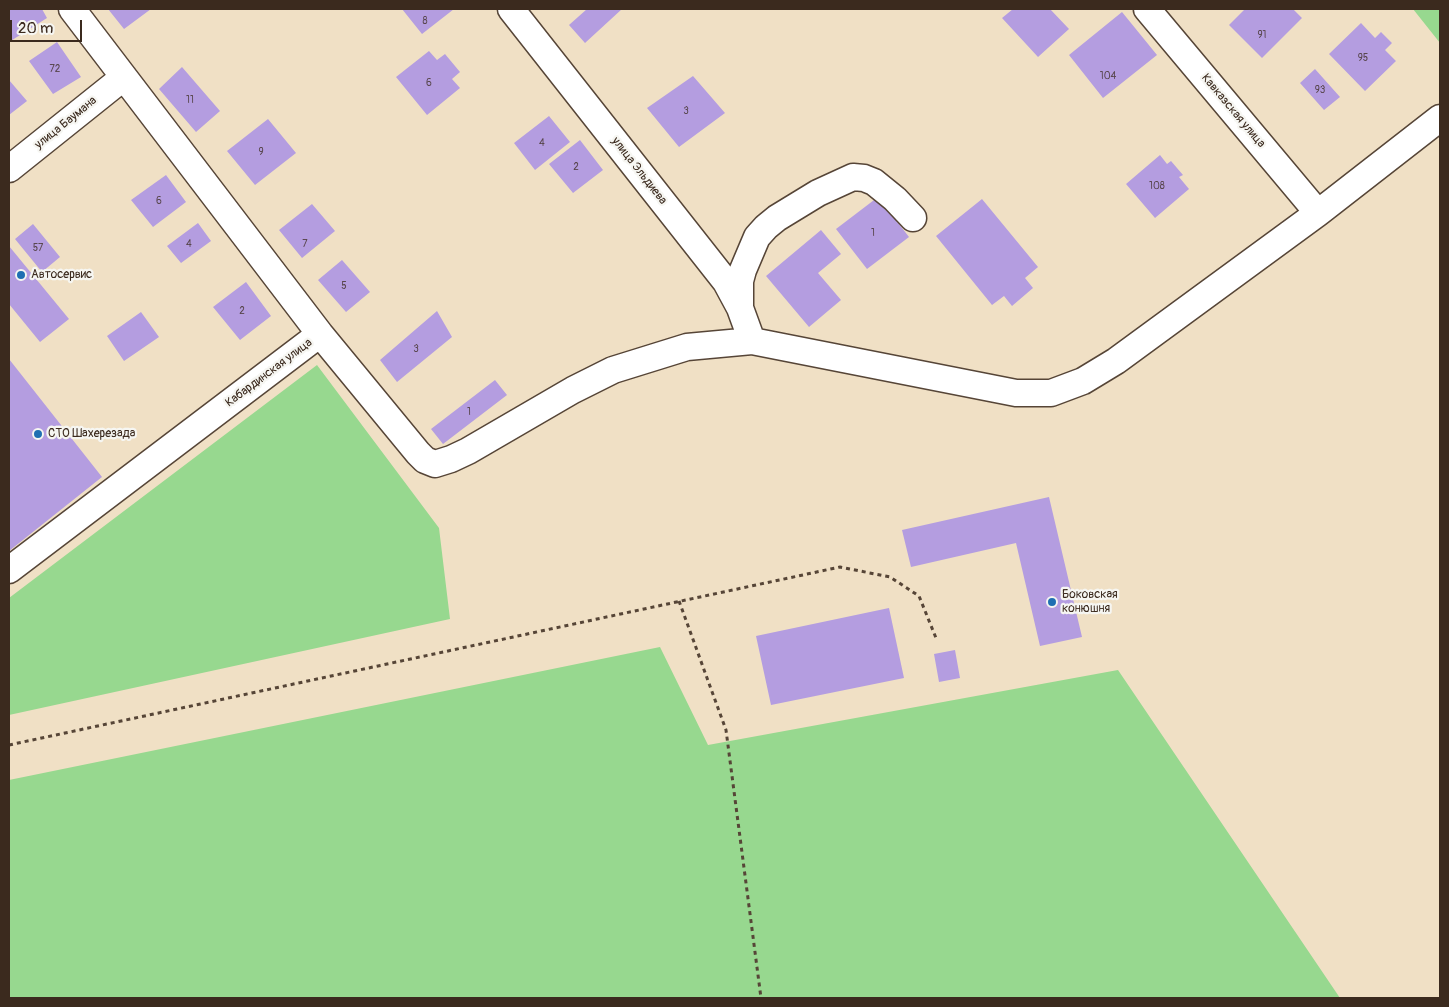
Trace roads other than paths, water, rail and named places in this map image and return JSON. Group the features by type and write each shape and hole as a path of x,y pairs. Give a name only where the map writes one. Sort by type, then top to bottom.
{"street":[{"name":"Кабардинская улица","path":"9,570 320,334 72,9"},
{"name":"Кавказская улица","path":"1147,9 1318,213"},
{"name":"улица Эльдиева","path":"519,12 726,282 740,308 752,341"},
{"name":"улица Баумана","path":"9,169 124,77"},
{"path":"320,334 418,453 434,464 468,451 573,390 613,370 687,347 752,341 1016,393 1051,393 1083,381 1116,362 1318,213 1440,118"},
{"path":"740,308 740,281 746,259 757,237 766,226 777,218 818,193 853,177 864,178 874,182 914,218"}],"place":[{"name":"Автосервис","path":"21,275"},
{"name":"СТО Шахерезада","path":"38,434"},
{"name":"Боковская конюшня","path":"1052,602"}]}
